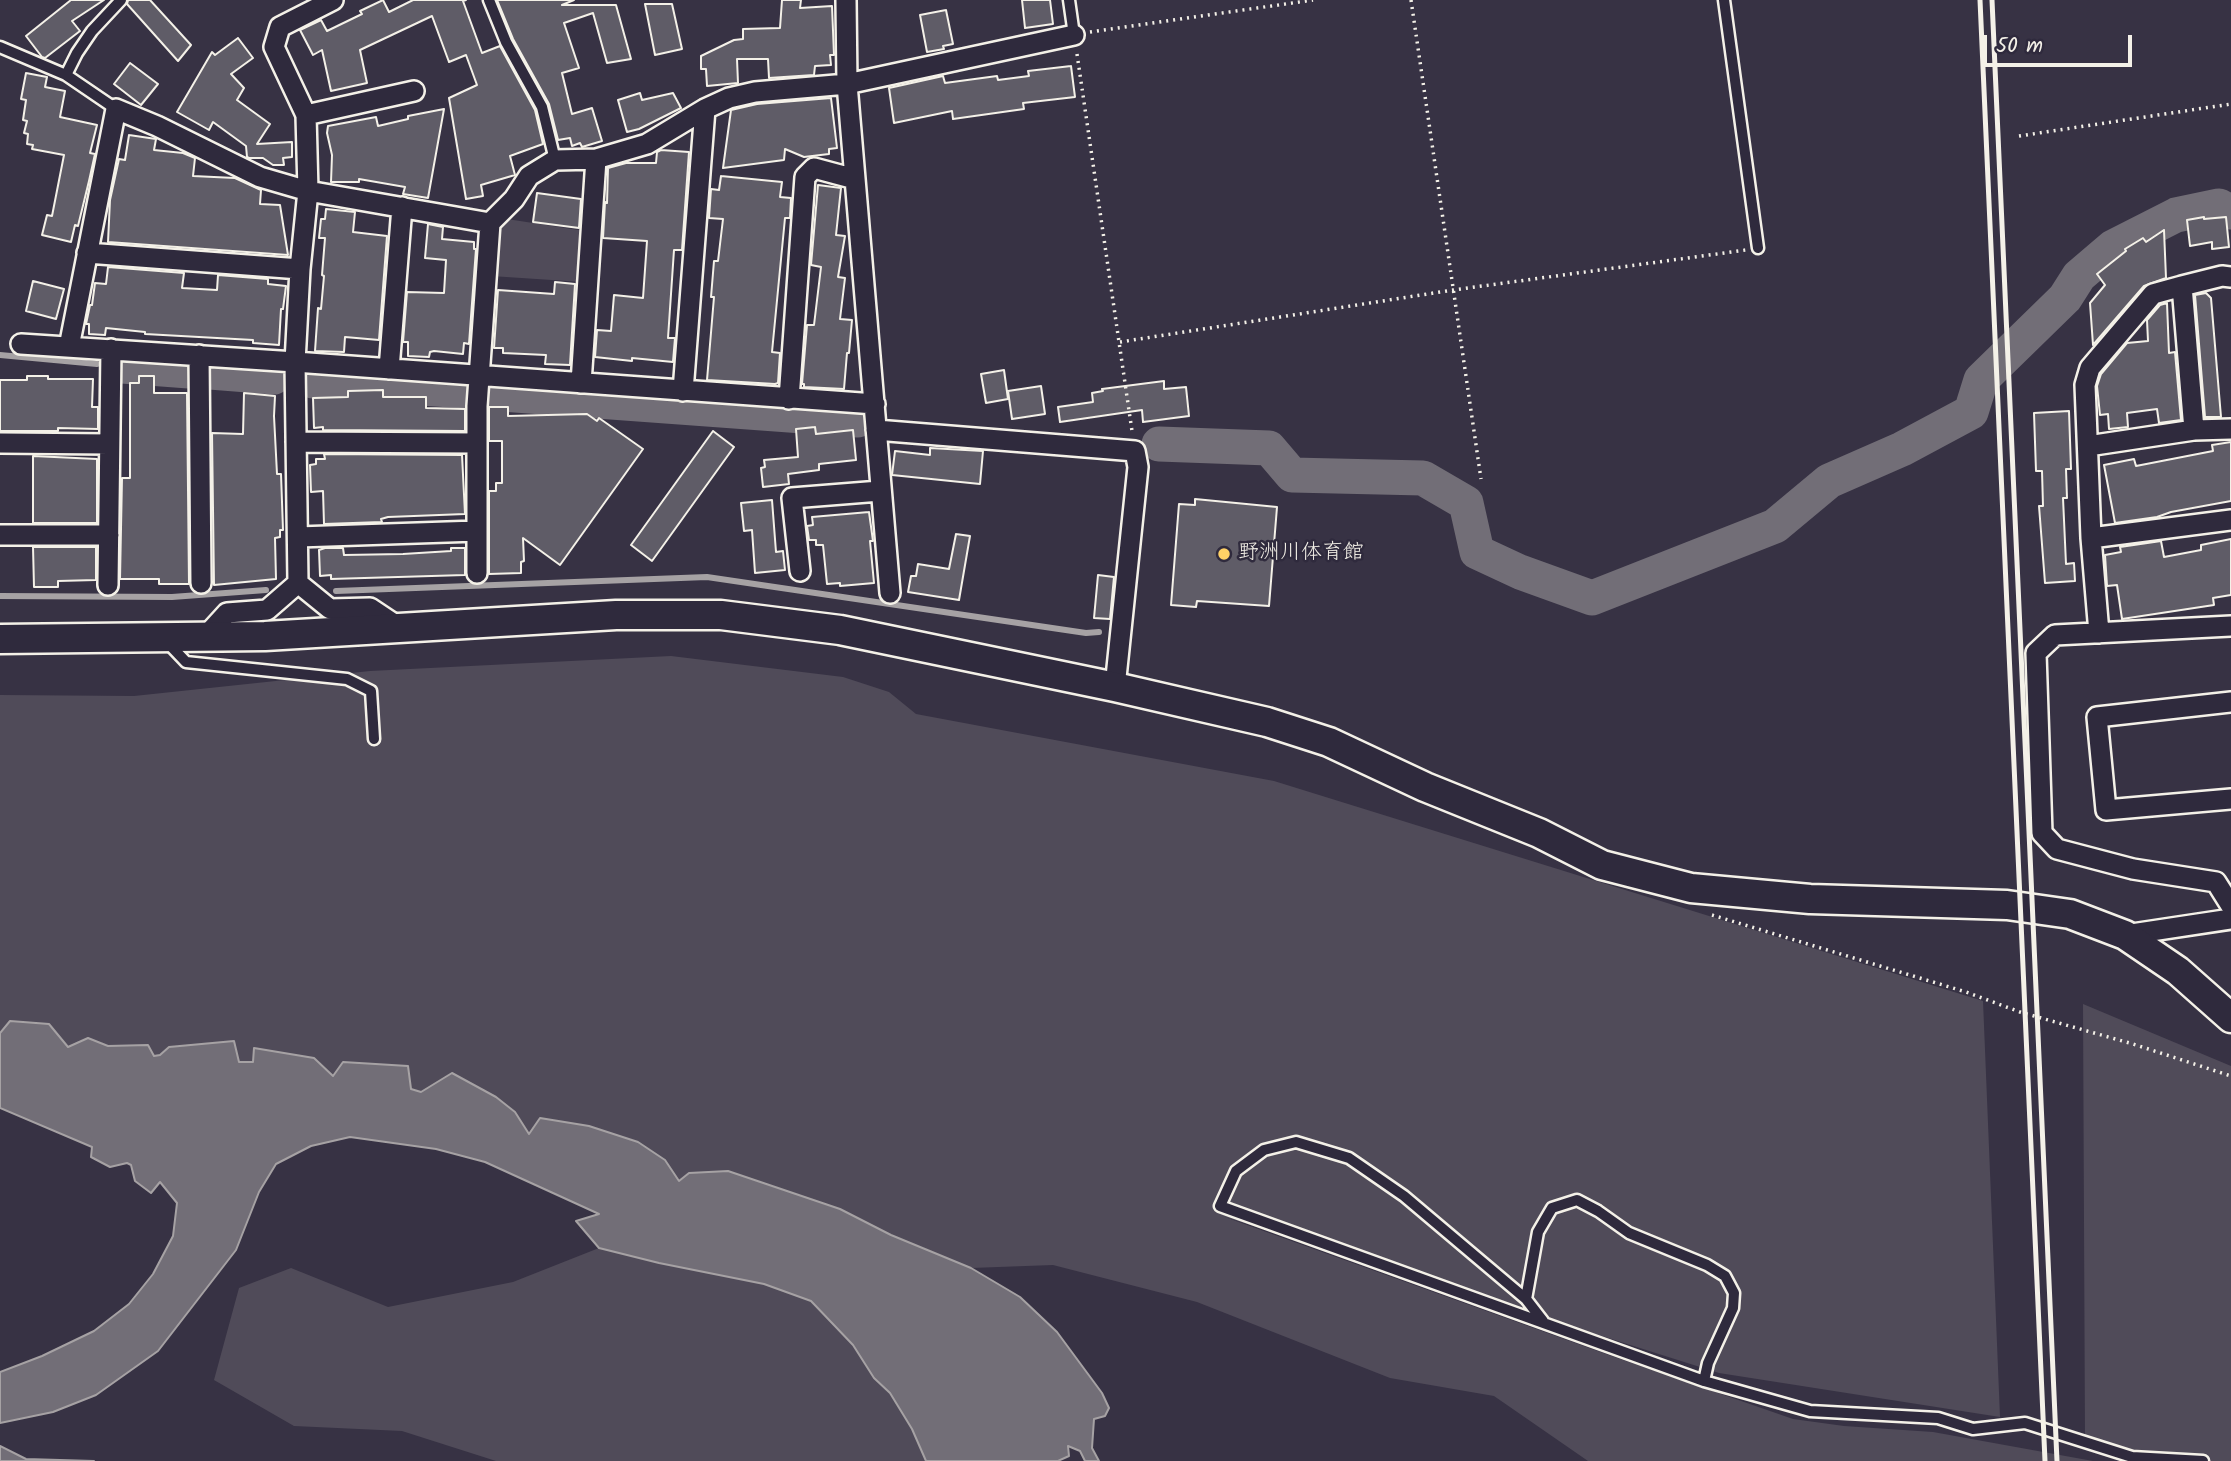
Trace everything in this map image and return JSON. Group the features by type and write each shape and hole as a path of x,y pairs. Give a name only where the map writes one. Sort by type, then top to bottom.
{"street":[{"path":"333,0 281,27 274,47 306,115 307,191 295,362 299,583 330,609 370,608 400,628"},
{"path":"846,0 847,84 890,593"},
{"path":"477,573 479,377 490,223 514,199 529,176 555,160 596,159 647,144 705,109 729,98 755,92 847,84 1074,35"},
{"path":"306,115 414,91"},
{"path":"69,347 116,109 157,125 260,177 307,191 490,223"},
{"path":"683,391 705,109"},
{"path":"581,383 596,159"},
{"path":"789,399 805,177 814,168 855,179"},
{"path":"390,369 402,207"},
{"path":"87,253 300,270"},
{"path":"2099,633 2091,538 2085,385 2090,368 2153,294 2222,276 2231,277"},
{"path":"2182,286 2194,430"},
{"path":"21,344 874,404"},
{"path":"108,584 111,349"},
{"path":"199,355 201,583"},
{"path":"2088,446 2194,430 2231,429"},
{"path":"876,430 1135,451 1138,467 1115,687"},
{"path":"296,442 477,443"},
{"path":"0,443 109,444"},
{"path":"800,571 792,498 880,491"},
{"path":"2091,538 2231,520"},
{"path":"298,537 477,531"},
{"path":"0,535 108,536"},
{"path":"206,636 227,613 267,610 299,583"},
{"path":"0,639 265,636 616,615 721,615 840,631 1115,687 1267,722 1320,738 1425,787 1539,833 1602,865 1691,888 1810,899 2007,905 2070,914 2125,935 2179,971 2228,1012"},
{"path":"2231,626 2055,635 2036,653 2042,833 2057,849 2133,869 2216,882 2231,906"},
{"path":"2231,702 2097,717 2106,810 2231,799"},
{"path":"2125,935 2231,919"}],"lane":[{"path":"66,75 77,53 121,0"},
{"path":"489,0 506,42 541,107 555,160"},
{"path":"1069,0 1074,35"},
{"path":"1724,0 1758,248"},
{"path":"0,47 66,75 116,109"},
{"path":"162,636 186,662 347,679 371,691 374,739"},
{"path":"1544,1322 1526,1299 1404,1196 1349,1158 1296,1142 1264,1150 1236,1171 1220,1206 1704,1381 1810,1411 1938,1418 1973,1429 2025,1423 2132,1457 2203,1461"},
{"path":"1526,1299 1538,1232 1552,1208 1577,1200 1629,1233 1707,1265 1725,1276 1734,1293 1733,1308 1708,1363 1704,1381"}],"path":[{"path":"1135,451 1074,35 1313,0"},
{"path":"1411,0 1480,479"},
{"path":"2019,136 2231,104"},
{"path":"1119,342 1453,290 1758,248"},
{"path":"1703,912 2231,1076"}],"shaded area":[{"path":"507,219 585,231 582,282 491,276 496,225"},
{"path":"671,656 843,677 889,692 916,714 1274,781 1983,1001 2000,1417 1719,1373 1222,1216 1793,1419 1844,1426 1933,1432 2093,1461 1588,1461 1494,1396 1390,1378 1197,1302 1053,1265 971,1268 891,1235 840,1209 728,1171 690,1173 679,1181 665,1160 530,1135 515,1112 496,1097 452,1073 421,1092 333,1076 314,1058 255,1048 253,1062 239,1062 234,1041 169,1047 154,1057 148,1045 108,1046 88,1038 68,1047 11,1021 0,1033 0,695 134,696 370,671"},
{"path":"2083,1004 2231,1066 2231,1461 2170,1461 2085,1440"},
{"path":"10,1021 49,1024 68,1047 88,1038 108,1046 148,1045 154,1056 160,1055 169,1047 234,1041 239,1062 253,1062 254,1048 314,1058 333,1076 343,1062 408,1066 411,1089 421,1092 452,1073 496,1097 515,1112 529,1134 540,1118 589,1126 638,1142 665,1160 679,1181 689,1173 728,1171 840,1209 891,1235 971,1268 1020,1297 1057,1332 1102,1393 1109,1408 1105,1416 1094,1419 1092,1448 1099,1461 1085,1461 1080,1451 1068,1446 1069,1456 1058,1461 926,1461 912,1429 890,1393 874,1378 853,1345 811,1301 764,1284 599,1248 576,1221 599,1214 485,1162 436,1149 350,1137 311,1146 276,1164 259,1192 236,1250 158,1351 96,1395 53,1412 0,1423 0,1372 42,1356 94,1331 129,1304 153,1274 173,1236 177,1203 160,1182 151,1193 135,1181 131,1165 127,1163 110,1167 91,1157 92,1147 0,1108 0,1033"},
{"path":"599,1248 764,1284 811,1301 853,1345 874,1378 890,1393 912,1429 926,1461 496,1461 402,1431 294,1426 214,1380 239,1288 291,1268 388,1307 513,1282"},
{"path":"0,1446 26,1459 94,1461 0,1461"}],"building":[{"path":"71,0 104,0 72,21 80,31 45,58 42,57 26,36"},
{"path":"128,0 150,0 191,45 178,61 127,4"},
{"path":"383,0 389,12 413,0 466,0 463,1 482,53 500,46 535,110 543,144 510,156 515,175 481,185 483,196 466,199 449,98 477,85 466,55 449,62 432,16 360,50 367,83 331,91 322,50 313,55 300,30 321,20 327,31"},
{"path":"497,0 574,0 562,5 616,5 631,59 607,63 593,13 564,23 579,68 562,73 572,114 592,108 602,141 582,147 580,143 572,146 570,138 558,140 549,104 513,39"},
{"path":"782,0 801,0 800,8 832,6 834,55 830,55 831,65 815,66 814,75 769,78 768,59 737,59 738,83 707,86 706,69 701,69 701,56 734,40 743,39 743,29 780,28"},
{"path":"1022,0 1050,0 1053,24 1025,28"},
{"path":"645,4 672,4 682,49 655,55"},
{"path":"946,10 953,44 943,46 944,49 927,52 920,15"},
{"path":"238,38 253,58 231,74 244,88 237,100 270,124 257,144 292,142 292,157 283,158 284,165 273,165 263,158 249,158 246,146 213,122 209,130 177,112 212,52 215,55"},
{"path":"130,63 158,84 141,105 114,84"},
{"path":"1071,66 1075,97 1023,103 1024,109 953,119 952,111 894,123 889,88 943,76 945,83 997,76 998,80 1029,76 1028,71"},
{"path":"26,73 47,77 45,87 65,91 60,117 97,125 90,153 95,154 89,181 78,226 75,225 71,242 42,235 47,215 52,216 64,155 32,149 33,145 27,144 28,134 24,133 27,121 23,120 26,100 21,99"},
{"path":"640,93 642,100 673,93 681,108 639,129 627,132 618,100"},
{"path":"831,98 837,148 829,149 829,154 804,157 785,149 784,160 723,168 731,110 757,104"},
{"path":"444,109 428,198 403,194 405,187 359,179 359,182 331,182 332,155 328,126 376,117 378,126 408,119 408,116"},
{"path":"129,135 156,139 154,150 183,153 195,158 193,176 235,178 261,190 260,204 280,205 288,255 108,242 110,200 119,159 125,160"},
{"path":"657,152 689,152 682,250 674,250 668,338 675,338 673,362 595,357 597,330 611,331 614,295 643,298 647,241 603,238 608,168 626,163 656,163"},
{"path":"721,176 782,182 780,197 791,198 790,218 785,218 772,352 780,353 778,383 775,384 707,380 714,297 711,297 714,261 718,261 723,219 709,218 711,189 719,190"},
{"path":"818,185 841,188 836,235 845,236 838,277 845,278 840,319 852,320 844,389 804,387 802,384 807,325 814,325 821,267 811,265"},
{"path":"537,193 581,199 579,228 533,222"},
{"path":"326,209 355,212 353,232 387,236 379,340 345,337 344,352 315,351 318,308 321,309 324,276 325,238 319,238 321,219 325,219"},
{"path":"2226,217 2229,247 2212,249 2212,242 2190,246 2187,220"},
{"path":"428,224 443,227 442,239 474,242 476,249 469,344 464,343 463,354 434,351 430,352 429,357 408,356 408,342 403,342 407,292 444,293 446,260 425,258"},
{"path":"2164,230 2166,278 2144,286 2093,345 2090,303 2105,285 2097,274 2126,251 2125,249 2143,238 2146,242"},
{"path":"108,267 184,273 182,288 217,290 218,275 268,279 268,284 286,286 281,309 279,345 253,343 253,340 145,334 106,328 105,335 89,334 89,324 86,324 95,283 106,284"},
{"path":"33,281 64,289 56,319 26,311"},
{"path":"555,282 575,284 570,365 545,364 546,355 503,353 503,348 494,348 498,290 554,294"},
{"path":"2206,293 2211,298 2221,417 2205,417 2195,295"},
{"path":"2167,303 2169,353 2175,352 2181,420 2159,423 2157,409 2127,413 2128,427 2109,429 2108,414 2100,415 2097,386 2101,374 2127,343 2148,341 2147,320 2160,305"},
{"path":"1004,370 1008,399 986,403 981,374"},
{"path":"27,376 93,379 92,407 98,407 98,429 0,431 0,380 27,380"},
{"path":"139,376 154,376 154,393 187,393 189,584 159,584 159,579 120,579 122,478 130,478 130,383 139,383"},
{"path":"1164,381 1164,389 1186,387 1189,416 1143,422 1142,410 1060,422 1058,407 1093,402 1092,393 1103,391 1102,389"},
{"path":"1041,386 1045,414 1012,419 1008,391"},
{"path":"383,390 383,397 426,397 426,408 465,409 465,431 314,428 313,398 348,397 348,391"},
{"path":"244,393 275,396 277,474 281,474 283,530 280,530 280,537 275,538 276,579 214,585 212,433 243,434"},
{"path":"489,407 508,407 508,416 587,414 597,421 599,418 643,449 560,565 523,538 524,561 521,562 521,573 489,574 489,491 496,491 496,483 502,483 502,441 489,441"},
{"path":"2069,411 2071,469 2066,469 2067,498 2063,498 2066,564 2074,563 2075,581 2045,583 2039,506 2043,506 2042,471 2036,471 2034,413"},
{"path":"815,427 816,434 853,430 856,460 819,464 819,470 788,474 789,484 763,487 761,468 765,467 764,460 798,457 796,429"},
{"path":"713,431 734,447 652,561 631,545"},
{"path":"2231,442 2231,501 2115,523 2104,465 2134,459 2136,466 2213,451 2212,445"},
{"path":"930,448 983,451 980,484 892,475 895,451 930,455"},
{"path":"324,454 462,455 465,514 388,517 381,519 382,522 324,524 323,491 311,492 310,465 316,464 316,459 325,459"},
{"path":"33,456 97,459 97,523 33,523"},
{"name":"野洲川体育館","path":"1195,499 1277,507 1269,606 1197,601 1196,607 1171,605 1179,504 1195,505"},
{"path":"772,500 776,552 783,551 785,570 755,573 752,530 744,531 741,503"},
{"path":"869,512 874,583 840,586 840,583 827,584 823,545 816,545 816,540 809,540 807,526 813,525 812,517"},
{"path":"956,534 970,536 959,600 908,592 911,576 916,576 918,564 949,569"},
{"path":"2231,539 2231,595 2213,598 2214,605 2122,619 2117,585 2107,586 2105,555 2121,552 2120,547 2161,541 2164,557 2201,550 2201,545"},
{"path":"33,547 96,547 96,580 58,581 58,587 34,587"},
{"path":"343,548 344,555 403,554 465,548 465,575 331,579 331,575 320,576 319,550"},
{"path":"1098,575 1114,577 1110,619 1094,618"}],"waterway":[{"path":"1159,444 1269,448 1292,475 1423,478 1466,503 1477,552 1520,572 1592,598 1775,526 1829,481 1902,449 1971,412 1981,380 2065,298 2079,276 2113,247 2176,215 2219,206 2231,212"},
{"path":"0,355 97,364"},
{"path":"122,366 189,371"},
{"path":"210,372 274,377"},
{"path":"313,381 467,391"},
{"path":"488,393 858,420"},
{"path":"336,591 707,577 1086,633 1099,632"},
{"path":"0,596 172,597 266,590"}],"railway":[{"path":"1980,0 2045,1461"},
{"path":"1992,0 2057,1461"}],"place":[{"name":"野洲川体育館","path":"1224,554"}]}
